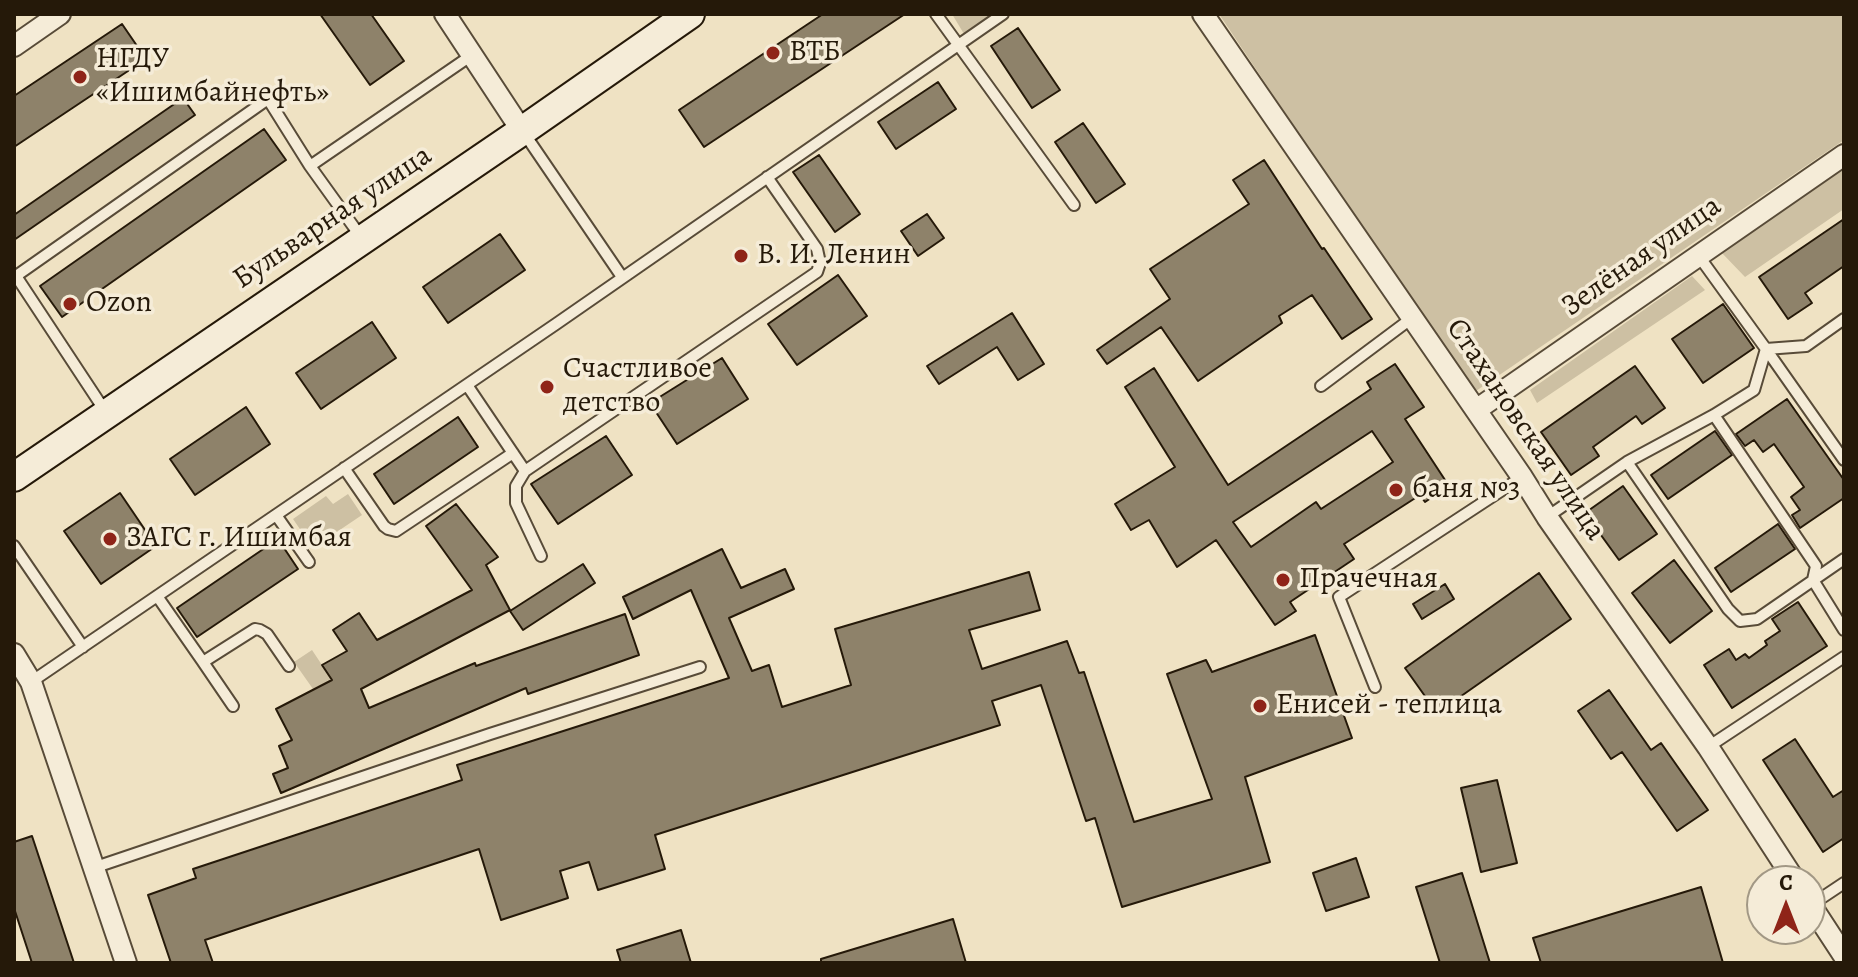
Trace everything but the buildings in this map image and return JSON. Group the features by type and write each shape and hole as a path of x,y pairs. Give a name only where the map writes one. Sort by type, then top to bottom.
{"main road":[{"name":"Бульварная улица","path":"14,477 690,14"}],"street":[{"path":"14,46 60,14"},
{"path":"445,14 522,131"},
{"name":"Стахановская улица","path":"1203,14 1708,747 1785,865"},
{"name":"Зелёная улица","path":"1476,410 1844,155"},
{"path":"14,654 31,682 126,963"},
{"path":"1826,929 1844,956"}],"lane":[{"path":"936,14 1074,205"},
{"path":"31,682 1003,14"},
{"path":"310,166 472,55"},
{"path":"107,413 16,276 268,99 310,166 362,239"},
{"path":"522,131 622,277"},
{"path":"541,556 516,503 516,486 525,471 817,272 820,263 817,249 767,177"},
{"path":"1698,255 1844,460"},
{"path":"1321,386 1412,318"},
{"path":"1766,349 1806,346 1844,319"},
{"path":"1547,517 1627,462 1754,390 1766,349"},
{"path":"467,385 525,471"},
{"path":"1714,415 1816,566 1813,580 1844,630"},
{"path":"344,468 384,526 396,531 513,453"},
{"path":"1627,462 1728,609 1740,621 1757,619 1844,559"},
{"path":"1375,687 1339,597 1522,477"},
{"path":"276,515 309,562"},
{"path":"14,546 83,647"},
{"path":"157,596 233,706"},
{"path":"203,662 255,629 267,634 289,666"},
{"path":"1708,747 1844,657"},
{"path":"93,868 490,734 700,667"},
{"path":"1826,895 1844,883"}],"shaded area":[{"path":"952,14 994,14 964,34"},
{"path":"1219,14 1844,14 1844,140 1473,393"},
{"path":"1844,168 1844,209 1745,277 1721,252"},
{"path":"1692,276 1705,290 1537,403 1530,390"},
{"path":"348,494 362,515 313,548 293,519 326,496 333,504"},
{"path":"312,650 332,680 313,689 294,662"}],"place":[{"name":"ВТБ","path":"773,53"},
{"name":"НГДУ «Ишимбайнефть»","path":"80,77"},
{"name":"В. И. Ленин","path":"741,256"},
{"name":"Ozon","path":"70,304"},
{"name":"Счастливое детство","path":"547,387"},
{"name":"баня №3","path":"1396,490"},
{"name":"ЗАГС г. Ишимбая","path":"110,539"},
{"name":"Прачечная","path":"1283,580"},
{"name":"Енисей - теплица","path":"1260,706"}]}
